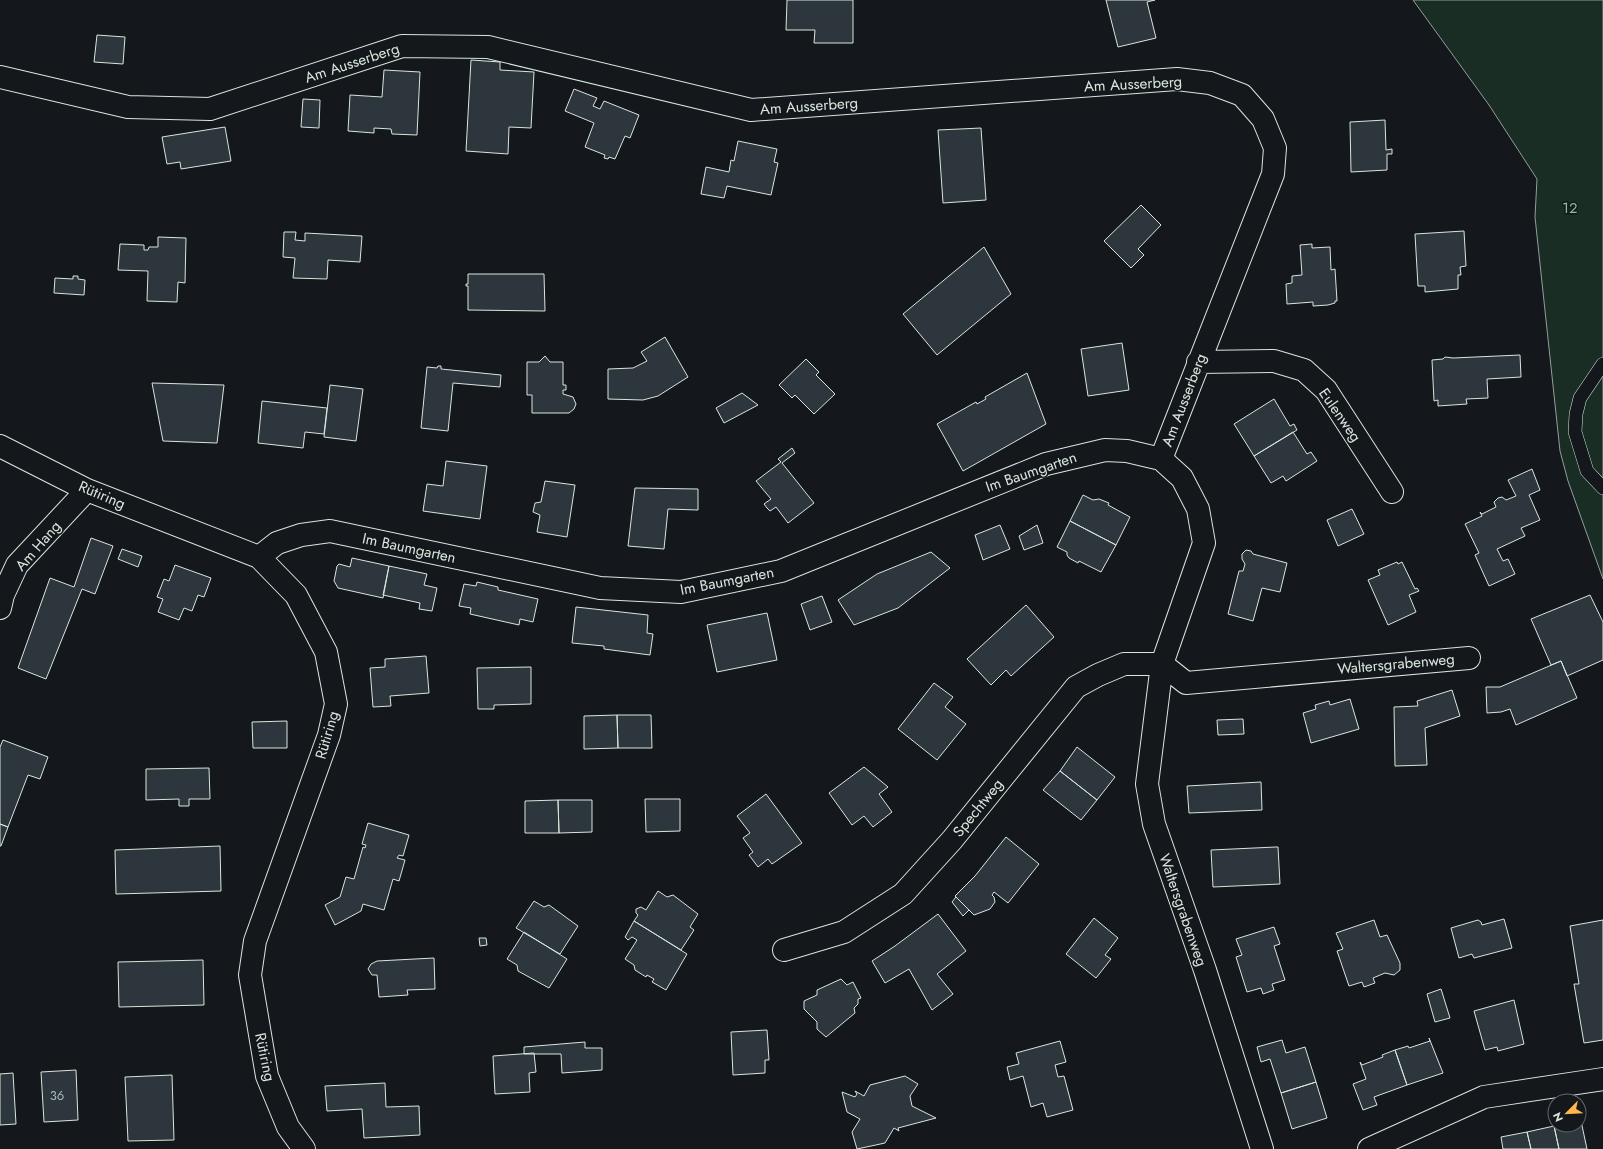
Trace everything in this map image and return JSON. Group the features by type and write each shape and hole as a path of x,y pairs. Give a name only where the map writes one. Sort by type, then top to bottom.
{"street":[{"name":"Am Ausserberg","path":"0,76 128,107 210,110 402,46 488,47 751,110 1177,80 1210,83 1242,95 1263,119 1275,148 1273,174 1161,459"},
{"name":"Eulenweg","path":"1198,362 1274,361 1304,370 1326,390 1392,492"},
{"name":"Rütiring","path":"0,446 87,490 259,557 296,595 326,652 336,704 329,735 254,941 250,975 267,1076 288,1127 304,1149"},
{"name":"Im Baumgarten","path":"259,557 278,543 301,535 330,531 600,588 681,592 781,571 1046,464 1105,450 1128,451 1161,459"},
{"name":"Waltersgrabenweg","path":"1161,459 1182,478 1198,509 1204,543 1162,664 1147,784 1154,824 1204,970 1262,1149"},
{"name":"Am Hang","path":"0,608 3,595 17,566 87,490"},
{"name":"Waltersgrabenweg","path":"1162,664 1186,683 1469,658"},
{"name":"Spechtweg","path":"784,950 844,932 903,894 952,840 1076,687 1098,675 1124,664 1162,664"},
{"path":"1369,1149 1484,1097 1603,1079"}],"lane":[{"path":"1603,364 1580,398 1576,414 1575,432 1587,471 1603,488"}],"green space":[{"name":"12","path":"1413,0 1603,0 1603,579 1568,481 1560,451 1535,217 1537,179 1489,105"}],"building":[{"path":"787,0 853,0 853,43 814,43 815,30 786,30"},
{"path":"1106,0 1155,0 1147,2 1156,38 1118,47"},
{"path":"97,35 125,37 123,64 94,62"},
{"path":"471,60 500,62 500,70 534,72 531,128 509,127 508,154 466,151"},
{"path":"384,70 420,72 417,135 392,134 391,129 374,128 374,133 348,131 350,95 382,97"},
{"path":"574,89 597,98 593,106 600,109 604,101 639,115 630,138 625,136 615,159 609,157 608,159 604,158 605,155 585,147 594,123 565,111"},
{"path":"303,99 320,100 319,128 301,127"},
{"path":"1385,120 1386,150 1392,149 1392,154 1387,154 1387,170 1351,172 1350,122"},
{"path":"225,127 231,161 181,169 180,162 167,164 162,137"},
{"path":"981,128 986,200 943,203 938,130"},
{"path":"738,141 777,149 774,162 778,163 771,195 727,186 724,198 701,194 706,167 729,172 731,160 734,161"},
{"path":"1141,205 1161,225 1138,249 1144,255 1131,268 1104,241"},
{"path":"1464,231 1466,266 1460,267 1461,275 1458,275 1458,289 1425,292 1425,286 1418,286 1415,234"},
{"path":"284,232 296,232 295,240 305,241 305,233 362,236 360,262 328,260 327,279 293,278 295,258 283,257"},
{"path":"158,237 186,238 185,283 178,282 177,302 147,301 148,271 118,270 120,244 144,245 144,250 148,250 149,247 158,247"},
{"path":"1312,244 1312,248 1330,247 1331,270 1335,269 1337,301 1328,305 1313,306 1313,302 1287,304 1286,284 1292,283 1292,276 1302,275 1300,245"},
{"path":"984,247 1011,294 937,355 903,314"},
{"path":"468,274 544,274 545,311 468,310 468,286 466,286 466,284 468,284"},
{"path":"73,276 78,276 78,279 85,280 84,295 54,293 55,278 73,279"},
{"path":"665,337 688,377 658,396 643,400 608,399 608,369 633,368 647,361 641,352"},
{"path":"1122,343 1129,390 1088,396 1081,349"},
{"path":"1520,355 1521,377 1487,379 1488,398 1466,399 1467,404 1438,406 1438,400 1434,401 1432,360 1443,359 1445,357 1453,358"},
{"path":"545,356 550,362 563,362 563,385 566,385 566,390 563,390 563,394 573,397 576,404 574,409 569,413 532,413 532,395 527,395 527,362 539,362"},
{"path":"806,359 819,372 816,375 835,394 814,414 795,395 792,398 779,385"},
{"path":"438,366 441,366 441,369 501,375 500,387 453,383 448,431 421,428 427,367 437,368"},
{"path":"1027,373 1046,424 963,471 937,424 976,402 977,404 986,399 985,397"},
{"path":"152,383 224,385 217,443 163,441"},
{"path":"330,385 363,389 356,441 324,437"},
{"path":"742,393 758,405 724,423 716,408"},
{"path":"1274,399 1290,426 1294,424 1297,430 1254,456 1234,424"},
{"path":"262,401 327,408 324,434 305,432 303,448 258,443"},
{"path":"1293,432 1307,454 1311,452 1317,461 1286,481 1283,476 1271,483 1254,456"},
{"path":"792,448 795,453 782,463 814,503 788,523 776,507 770,511 767,508 764,504 771,499 756,481 781,462 778,459"},
{"path":"446,461 487,466 480,519 423,511 427,484 443,486"},
{"path":"1532,469 1540,490 1529,495 1540,520 1521,528 1525,536 1497,549 1503,561 1508,559 1515,574 1489,586 1475,555 1479,553 1465,524 1482,516 1480,512 1482,514 1496,507 1494,502 1498,498 1502,497 1506,500 1516,496 1508,480"},
{"path":"545,481 575,485 567,537 537,532 540,515 533,512 535,503 541,502"},
{"path":"635,488 698,489 698,510 668,509 664,549 628,546"},
{"path":"1083,495 1093,500 1099,499 1109,503 1108,505 1130,517 1116,545 1070,521"},
{"path":"1352,509 1364,534 1338,546 1327,520"},
{"path":"1070,521 1116,545 1101,572 1079,561 1078,563 1069,558 1067,552 1057,547"},
{"path":"1000,525 1010,549 983,560 975,535"},
{"path":"1037,525 1043,543 1024,550 1019,536"},
{"path":"91,538 113,546 95,594 82,589 46,679 18,668 50,578 74,587"},
{"path":"122,549 142,556 138,567 118,559"},
{"path":"1246,550 1251,551 1253,554 1287,563 1280,592 1262,588 1253,621 1228,614 1239,571 1243,571 1245,564 1242,559 1242,554"},
{"path":"931,552 950,568 898,608 854,625 838,600 877,574"},
{"path":"352,558 389,566 383,598 338,588 334,581 337,566 339,564 350,567"},
{"path":"1397,562 1398,564 1402,562 1415,589 1417,588 1419,591 1409,595 1416,612 1388,625 1368,580 1380,575 1378,570"},
{"path":"175,565 211,578 204,597 198,595 192,611 184,608 179,620 158,612 163,599 157,597 164,579 169,581"},
{"path":"389,566 427,574 424,585 437,588 432,611 419,609 420,603 383,595"},
{"path":"477,582 498,587 498,590 538,599 533,622 520,619 519,625 470,614 471,608 459,606 464,584 476,586"},
{"path":"1590,595 1603,622 1603,660 1567,676 1561,661 1551,665 1531,619"},
{"path":"822,596 832,622 810,630 801,604"},
{"path":"1026,605 1054,637 1011,676 1006,670 991,685 967,659"},
{"path":"576,607 648,615 647,633 653,634 650,655 604,649 604,646 572,643"},
{"path":"767,613 777,660 717,672 707,625"},
{"path":"426,656 429,693 390,696 391,706 373,707 370,668 385,667 385,659"},
{"path":"1561,661 1577,698 1516,725 1510,709 1501,712 1487,713 1486,687 1500,687"},
{"path":"531,667 531,704 494,705 494,709 478,709 477,668"},
{"path":"934,683 953,697 945,707 966,724 937,760 898,729"},
{"path":"1452,690 1460,716 1425,728 1427,765 1395,766 1394,707 1418,706 1417,701"},
{"path":"1350,699 1359,729 1311,743 1303,713 1316,709 1315,705 1329,701 1330,705"},
{"path":"617,715 651,715 652,748 618,748"},
{"path":"617,715 618,748 584,749 584,716"},
{"path":"1243,719 1244,734 1218,735 1217,720"},
{"path":"287,721 287,748 253,748 252,722"},
{"path":"3,740 48,757 40,779 28,775 8,827 0,824 0,747"},
{"path":"1077,747 1115,777 1097,800 1060,771"},
{"path":"864,767 888,787 879,794 892,812 873,827 864,816 852,825 829,793"},
{"path":"209,768 210,799 189,799 189,806 179,806 179,799 146,800 146,769"},
{"path":"1060,771 1097,800 1081,820 1043,790"},
{"path":"1261,782 1262,810 1189,813 1187,786"},
{"path":"766,794 802,843 772,864 768,859 758,867 749,855 753,852 743,838 750,833 737,816"},
{"path":"645,799 680,799 680,831 646,832"},
{"path":"558,800 559,833 525,833 525,801"},
{"path":"558,800 592,800 592,832 559,833"},
{"path":"368,823 409,835 403,856 399,855 397,858 405,860 399,881 393,879 384,910 363,904 361,911 335,925 325,905 340,897 346,877 354,879 363,847 365,848 366,845 362,844"},
{"path":"0,824 8,827 1,846 0,846"},
{"path":"1006,837 1039,864 1008,903 994,892 992,895 995,902 990,909 974,915 955,896 975,876"},
{"path":"220,846 221,891 116,894 115,850"},
{"path":"1278,847 1280,884 1213,887 1211,850"},
{"path":"658,891 667,897 673,895 698,914 690,927 694,930 681,950 634,921 638,915 636,913 636,909 641,907 646,910"},
{"path":"956,897 969,910 963,916 952,902"},
{"path":"534,901 544,907 549,905 578,926 560,954 516,928"},
{"path":"938,914 966,951 937,974 953,994 932,1010 909,969 885,983 872,961"},
{"path":"1094,918 1118,938 1105,955 1111,959 1096,978 1066,954"},
{"path":"1504,919 1512,948 1474,958 1472,954 1459,958 1451,928 1478,920 1482,925"},
{"path":"1374,920 1380,937 1387,935 1400,963 1400,970 1394,975 1385,973 1373,978 1375,983 1364,987 1362,982 1349,986 1337,951 1343,949 1336,933"},
{"path":"1603,920 1603,1040 1584,1043 1574,984 1579,984 1570,926"},
{"path":"634,921 687,954 666,990 652,982 654,979 647,975 646,977 635,970 634,965 625,959 637,940 632,937 628,940 625,937"},
{"path":"1274,927 1280,944 1274,946 1285,980 1272,984 1274,990 1263,994 1261,988 1247,992 1236,957 1242,955 1236,939"},
{"path":"524,932 567,959 549,988 518,971 517,965 507,959"},
{"path":"479,938 486,938 487,945 480,946"},
{"path":"434,958 435,989 407,990 408,995 379,997 377,975 372,975 368,969 371,964 377,961"},
{"path":"203,960 204,1005 119,1007 118,962"},
{"path":"841,979 847,985 853,982 861,998 858,999 858,1004 854,1008 855,1013 826,1037 817,1029 817,1022 804,1009 804,1001 817,995 817,990"},
{"path":"1441,989 1450,1018 1435,1022 1427,994"},
{"path":"1514,1000 1524,1044 1498,1051 1497,1047 1485,1050 1474,1011"},
{"path":"767,1030 769,1060 765,1060 765,1073 733,1075 731,1032"},
{"path":"1429,1038 1443,1073 1407,1085 1395,1050 1408,1046 1409,1048 1430,1041"},
{"path":"1282,1040 1286,1053 1305,1047 1316,1082 1281,1093 1270,1059 1261,1062 1257,1047"},
{"path":"1060,1041 1066,1062 1055,1065 1058,1077 1064,1076 1073,1110 1047,1117 1043,1103 1031,1107 1023,1076 1010,1080 1007,1067 1019,1064 1016,1053"},
{"path":"585,1042 585,1048 602,1048 602,1070 562,1073 561,1054 524,1054 524,1047"},
{"path":"1395,1050 1407,1085 1374,1097 1377,1105 1363,1110 1353,1084 1366,1079 1360,1062 1362,1065 1383,1057 1382,1055"},
{"path":"534,1053 536,1072 529,1073 530,1092 495,1094 493,1056"},
{"path":"76,1070 78,1120 44,1122 41,1072"},
{"path":"13,1073 16,1124 0,1125 0,1074"},
{"path":"172,1075 174,1140 128,1141 125,1077"},
{"path":"905,1076 918,1084 910,1096 912,1106 936,1118 898,1128 899,1131 894,1128 885,1143 857,1149 852,1132 860,1119 847,1112 842,1092 855,1097 857,1094 855,1091 864,1096 870,1085"},
{"path":"1316,1082 1327,1118 1292,1129 1281,1093"},
{"path":"385,1083 386,1107 419,1106 420,1135 364,1138 362,1109 327,1111 325,1086"},
{"path":"1547,1128 1547,1133 1556,1133 1559,1149 1531,1149 1527,1132"},
{"path":"1527,1132 1531,1149 1503,1149 1501,1137"},
{"path":"1556,1133 1584,1133 1587,1149 1559,1149"}]}
